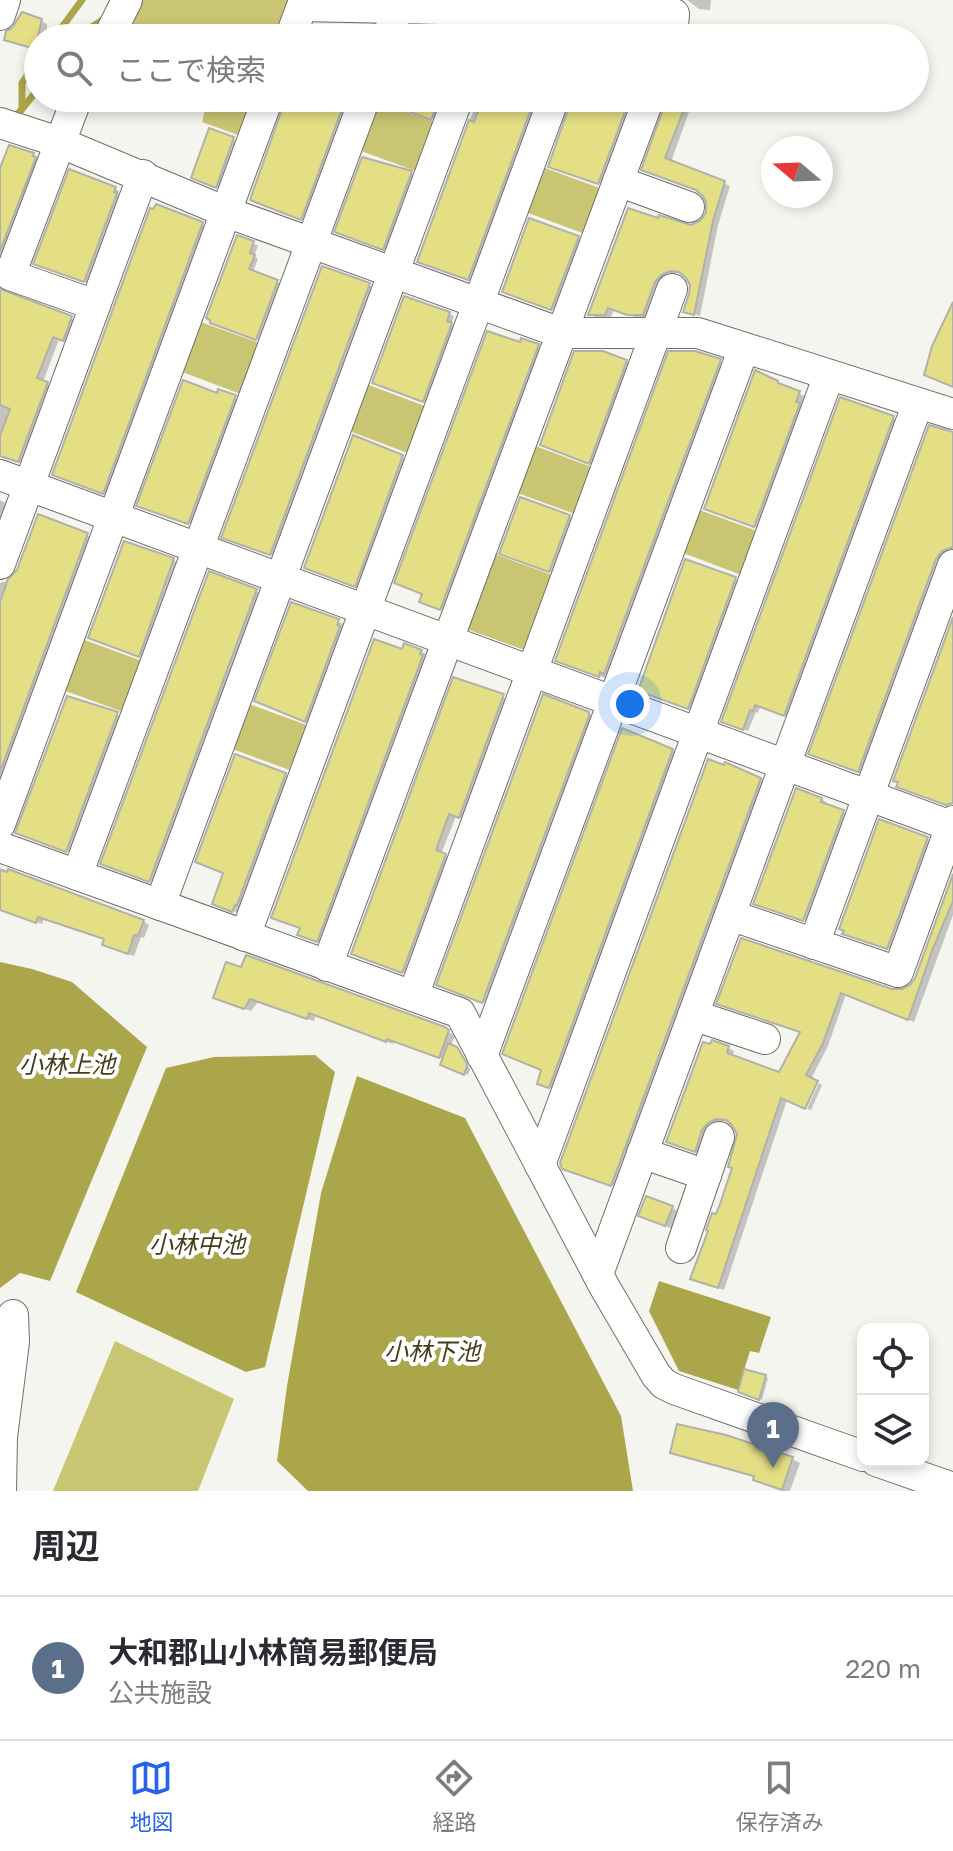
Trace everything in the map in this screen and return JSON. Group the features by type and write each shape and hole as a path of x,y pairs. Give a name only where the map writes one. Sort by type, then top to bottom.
{"street":[{"path":"0,15 5,0"},
{"path":"295,24 302,6 398,8 486,24"},
{"path":"392,24 398,8"},
{"path":"589,24 674,14 673,24"},
{"path":"71,112 10,275 95,305"},
{"path":"0,824 263,112"},
{"path":"77,875 360,112"},
{"path":"160,905 453,112"},
{"path":"245,936 549,112"},
{"path":"327,966 644,112"},
{"path":"0,123 30,131 143,175 226,212 561,333 698,333 953,414"},
{"path":"0,564 143,175"},
{"path":"618,181 689,207"},
{"path":"413,996 672,289"},
{"path":"482,1056 744,348"},
{"path":"540,1165 829,375"},
{"path":"598,1274 918,403"},
{"path":"0,475 698,733 952,823 898,972 730,915"},
{"path":"814,944 953,565"},
{"path":"0,847 460,1013 598,1274 664,1384 857,1454"},
{"path":"693,1015 765,1039"},
{"path":"681,1248 708,1184 719,1137"},
{"path":"642,1153 708,1184"},
{"path":"1,1491 2,1437 14,1342 13,1315"},
{"path":"893,1467 953,1488"}],"shaded area":[{"path":"142,0 295,0 286,24 127,24"},
{"path":"204,112 255,112 246,138 202,122"},
{"path":"367,112 407,112 439,124 421,173 353,148"},
{"path":"537,165 605,190 588,235 520,210"},
{"path":"195,320 265,345 246,396 177,370"},
{"path":"361,382 430,408 413,455 344,429"},
{"path":"530,444 597,469 580,516 512,491"},
{"path":"694,508 760,532 744,576 678,551"},
{"path":"489,552 558,577 530,652 461,627"},
{"path":"79,638 145,662 126,713 60,689"},
{"path":"244,702 312,727 295,772 227,747"},
{"path":"115,1341 234,1399 198,1491 53,1491"}],"water":[{"name":"小林上池","path":"0,962 72,982 147,1047 50,1281 20,1273 0,1288"},
{"name":"小林中池","path":"315,1055 335,1072 265,1367 246,1372 76,1292 166,1068 214,1057"},
{"name":"小林下池","path":"357,1076 465,1118 621,1416 633,1491 308,1491 277,1461 321,1193"},
{"path":"659,1281 771,1317 759,1353 750,1351 738,1390 679,1371 649,1311"}],"building":[{"path":"22,12 42,19 41,24 24,24 24,46 4,40 6,31 12,28"},
{"path":"281,112 341,112 301,220 250,200"},
{"path":"410,112 434,112 431,120"},
{"path":"478,112 530,112 468,280 417,262 469,120 474,122"},
{"path":"567,112 625,112 598,184 548,167"},
{"path":"662,112 683,112 665,158 725,181 713,221 694,315 683,312 690,285 679,272 670,271 655,282 643,315 627,315 608,308 605,315 588,315 628,208 691,225 701,220 706,212 703,196 696,190 641,170"},
{"path":"209,128 234,137 216,188 191,178"},
{"path":"9,145 34,153 36,157 0,251 0,168"},
{"path":"362,157 412,171 383,250 334,232"},
{"path":"69,169 116,187 114,192 117,193 84,282 33,264"},
{"path":"156,204 203,222 103,494 52,475 150,208 153,209"},
{"path":"529,218 579,236 551,310 502,292"},
{"path":"237,235 254,241 250,253 255,255 249,269 278,280 256,340 210,323 206,318"},
{"path":"322,266 370,283 270,555 221,538"},
{"path":"0,289 72,316 63,341 53,337 37,378 48,382 18,462 0,456 0,436 10,409 0,405"},
{"path":"404,296 450,312 447,321 452,323 423,402 372,383"},
{"path":"953,302 953,387 924,375 932,346"},
{"path":"487,331 520,342 521,338 539,344 440,610 419,602 422,594 394,583"},
{"path":"574,351 603,351 627,360 589,464 540,445"},
{"path":"668,351 695,351 721,359 604,674 600,672 599,677 555,661"},
{"path":"755,370 800,391 796,402 800,403 754,527 704,509"},
{"path":"183,380 217,393 218,389 236,395 188,524 136,506"},
{"path":"840,397 894,416 784,716 755,705 743,730 721,722"},
{"path":"929,425 953,432 953,547 942,551 936,559 858,772 808,754"},
{"path":"353,435 403,455 355,587 304,568"},
{"path":"520,497 570,515 549,572 499,554"},
{"path":"38,514 88,533 0,772 0,602 8,579 17,570"},
{"path":"124,541 174,558 139,657 88,638"},
{"path":"685,559 736,577 688,709 638,691"},
{"path":"209,571 257,589 149,882 100,864"},
{"path":"291,602 339,619 337,625 340,626 305,722 254,701"},
{"path":"953,617 953,803 946,805 896,787 898,782 893,781"},
{"path":"374,639 402,649 404,643 422,650 420,654 423,655 317,942 297,935 300,928 271,918"},
{"path":"453,677 504,694 459,818 449,814 436,850 446,854 402,973 351,954"},
{"path":"543,694 589,712 589,716 482,1003 436,985"},
{"path":"67,696 118,712 66,852 15,833"},
{"path":"622,728 673,749 549,1088 537,1084 541,1070 502,1054"},
{"path":"235,754 286,773 232,912 212,904 223,873 195,862"},
{"path":"708,759 724,765 725,762 761,778 611,1186 562,1169 560,1163"},
{"path":"796,788 844,810 803,921 753,904"},
{"path":"879,819 928,837 887,949 842,934 844,931 839,929"},
{"path":"8,869 144,920 138,936 134,935 128,954 102,945 104,939 38,917 36,923 0,910 0,870 7,872"},
{"path":"953,874 953,901 908,1020 841,993 823,1043 806,1075 818,1081 805,1109 781,1098 718,1288 690,1279 712,1213 716,1214 732,1168 728,1167 737,1134 726,1120 716,1119 702,1130 695,1152 666,1142 703,1042 710,1044 712,1040 729,1046 727,1053 779,1072 800,1032 716,1004 741,938 892,989 902,989 915,978"},
{"path":"246,955 445,1027 449,1030 439,1058 309,1013 307,1019 250,999 244,1009 213,998 226,962 241,967"},
{"path":"448,1043 457,1047 466,1062 464,1075 440,1065"},
{"path":"646,1196 673,1206 665,1226 638,1216"},
{"path":"744,1369 766,1375 759,1400 738,1392"},
{"path":"677,1424 726,1435 793,1457 782,1490 753,1480 754,1476 670,1453"}],"waterway":[{"path":"64,24 82,0"},
{"path":"96,24 106,18"},
{"path":"22,108 24,80"},
{"path":"14,119 24,106"}],"place":[{"name":"大和郡山小林簡易郵便局","path":"773,1468"}]}
